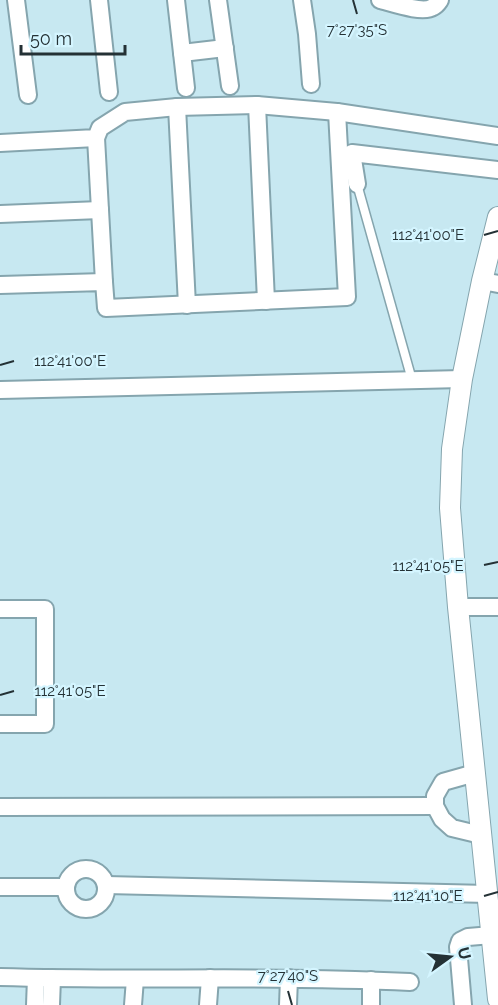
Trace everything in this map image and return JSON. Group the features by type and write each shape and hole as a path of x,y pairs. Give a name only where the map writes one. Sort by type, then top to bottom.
{"street":[{"path":"16,0 28,95"},
{"path":"99,0 109,92"},
{"path":"176,0 186,88"},
{"path":"219,0 230,86"},
{"path":"302,0 311,84"},
{"path":"380,0 424,10 433,8 440,0"},
{"path":"182,53 225,48"},
{"path":"257,105 266,301"},
{"path":"337,112 347,297 106,308 96,138 100,128 124,112 177,107 257,105 337,112 498,136"},
{"path":"177,107 187,305"},
{"path":"0,143 96,138"},
{"path":"357,184 352,153 498,170"},
{"path":"0,214 100,210"},
{"path":"498,217 490,283 462,379 452,449 450,508 481,835 496,960 498,999"},
{"path":"0,285 104,282"},
{"path":"0,390 462,379"},
{"path":"458,607 498,607"},
{"path":"0,609 45,609 45,724 0,724"},
{"path":"475,773 443,782 435,796 435,806 442,819 452,828 481,835"},
{"path":"0,807 435,806"},
{"path":"81,869 97,872 106,885 105,895 100,903 92,908 82,909 68,897 66,887 69,879 81,869"},
{"path":"106,885 488,894"},
{"path":"0,887 66,887"},
{"path":"463,1005 458,947 460,941 468,937 492,935"},
{"path":"0,977 290,978 410,982"},
{"path":"35,1005 44,978"},
{"path":"44,978 51,1005"},
{"path":"208,1005 210,978"},
{"path":"288,1005 290,978"},
{"path":"133,1005 135,979"},
{"path":"371,980 371,1005"}],"lane":[{"path":"357,184 412,380"}]}
